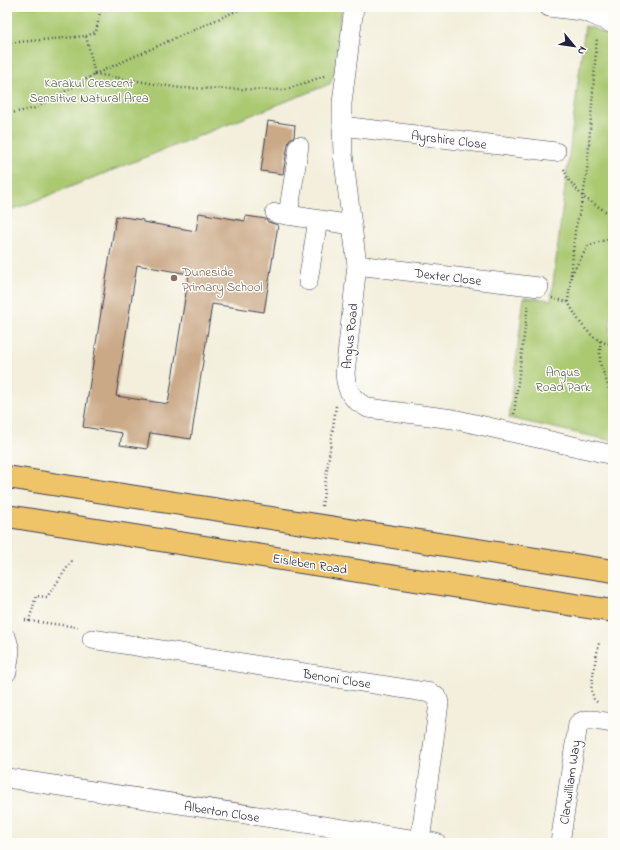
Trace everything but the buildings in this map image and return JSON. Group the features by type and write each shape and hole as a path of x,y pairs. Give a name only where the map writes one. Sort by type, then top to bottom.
{"main road":[{"path":"7,477 613,571"},
{"name":"Eisleben Road","path":"7,516 613,611"}],"street":[{"name":"Angus Road","path":"354,7 342,103 343,154 357,266 345,374 348,390 360,404 368,408 453,418 613,455"},
{"path":"549,7 582,11 606,20"},
{"name":"Ayrshire Close","path":"342,126 556,152"},
{"path":"299,146 282,214 352,225"},
{"path":"308,281 318,220"},
{"name":"Dexter Close","path":"357,266 534,286"},
{"path":"7,639 10,651 7,672"},
{"name":"Benoni Close","path":"92,639 431,693 435,695 438,698 439,703 428,842"},
{"name":"Clanwilliam Way","path":"560,843 578,724 587,719 613,723"},
{"name":"Alberton Close","path":"7,778 428,842"}],"path":[{"path":"7,43 86,36 96,32 101,7"},
{"path":"7,114 36,108 95,74 245,7"},
{"path":"606,20 587,171 575,231 568,302 588,332 600,341 610,344 613,342"},
{"path":"86,36 95,74"},
{"path":"95,74 180,88 285,90 327,75 344,81"},
{"path":"556,152 568,179 583,197 613,216"},
{"path":"571,275 588,246 613,237"},
{"path":"508,431 515,413 534,286 552,298 568,302"},
{"path":"600,341 600,363 613,400"},
{"path":"322,507 336,405"},
{"path":"29,621 36,596 47,597 73,559"},
{"path":"25,620 87,628 92,639"},
{"path":"599,643 591,690 594,699 599,705"}],"green space":[{"name":"Karakul Crescent Sensitive Natural Area","path":"7,7 342,7 334,74 330,84 7,212"},
{"name":"Angus Road Park","path":"585,26 596,29 613,37 613,315 611,317 609,341 613,347 613,441 509,418 524,297 551,300"}],"place":[{"name":"Duneside Primary School","path":"174,278"}]}
